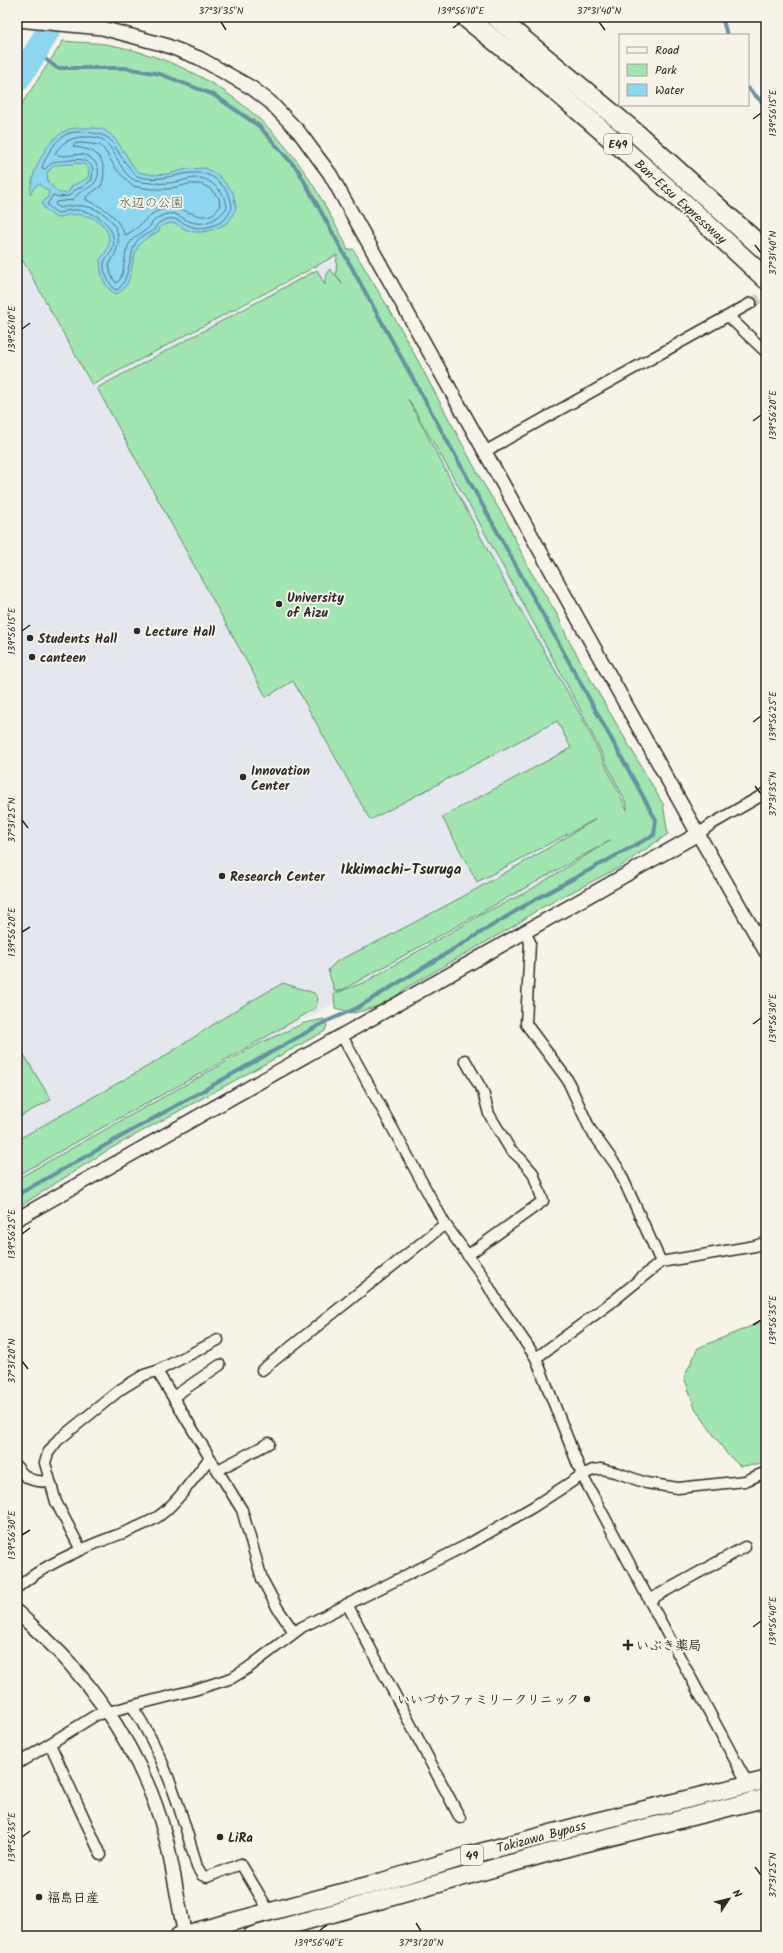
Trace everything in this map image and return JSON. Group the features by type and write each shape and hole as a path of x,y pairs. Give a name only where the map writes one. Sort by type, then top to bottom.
{"highway":[{"name":"Ban-Etsu Expressway","path":"465,17 618,144 692,209 766,279"},
{"name":"Ban-Etsu Expressway","path":"496,17 638,135 766,251"},
{"name":"Takizawa Bypass","path":"252,1936 756,1795 766,1780"},
{"name":"Takizawa Bypass","path":"183,1936 269,1911 381,1882 466,1856 594,1822 756,1795"}],"street":[{"path":"24,20 69,26 102,28 129,34 200,58 252,88 284,116 299,132 330,174 698,834 766,952"},
{"path":"484,452 729,317 751,303"},
{"path":"729,317 766,352"},
{"path":"17,1219 698,834 712,824 766,793"},
{"path":"525,932 530,942 526,1024 567,1078 590,1129 618,1168 661,1262"},
{"path":"342,1036 446,1224 536,1358 582,1475 756,1795"},
{"path":"465,1060 483,1092 489,1114 510,1149 521,1158 533,1173 543,1201 468,1255"},
{"path":"262,1370 446,1224"},
{"path":"536,1358 612,1302 661,1262 755,1246 766,1242"},
{"path":"80,1550 56,1502 49,1482 45,1463 48,1453 56,1442 121,1389 144,1375 158,1371 218,1340"},
{"path":"173,1396 220,1365"},
{"path":"158,1371 242,1510 262,1579 278,1608 294,1632"},
{"path":"218,1470 269,1443"},
{"path":"17,1588 26,1580 80,1550 159,1516 169,1507 210,1458"},
{"path":"17,1467 23,1476 30,1480 49,1482"},
{"path":"17,1764 96,1715 106,1711 194,1690 232,1678 248,1668 294,1632 347,1604 469,1544 532,1507 582,1475 594,1470 601,1469 618,1473 646,1483 678,1488 745,1481 766,1472"},
{"path":"649,1600 745,1547"},
{"path":"347,1604 460,1818"},
{"path":"17,1612 70,1663 106,1711 134,1757 160,1820 166,1839 183,1936"},
{"path":"132,1706 144,1725 160,1757 180,1808 197,1867 202,1875 206,1877 241,1864 269,1911"},
{"path":"50,1744 101,1855"}],"shaded area":[{"name":"University of Aizu","path":"350,251 661,822 17,1179 17,265 22,262 92,385"}],"green space":[{"name":"水辺の公園","path":"63,41 105,44 145,54 178,66 208,81 235,99 261,120 284,145 305,172 341,235 347,250 353,249 401,329 483,483 507,522 528,567 557,614 568,639 663,804 668,834 618,868 539,909 514,926 406,988 386,1004 354,1013 335,1008 334,994 365,982 484,913 525,893 611,840 344,989 335,992 328,970 337,961 385,938 464,896 596,819 477,882 442,817 571,748 557,721 370,820 293,681 266,697 97,388 317,270 325,285 325,279 330,269 342,284 336,274 337,255 92,385 23,261 17,263 17,111","holes":["408,399 474,513 579,707 627,805 627,810 582,717 504,581"]},
{"path":"283,983 314,993 318,998 316,1008 242,1051 17,1176 17,1140 157,1061 239,1008"},
{"path":"324,1019 327,1025 325,1031 108,1150 17,1208 17,1179 258,1044 304,1023"},
{"path":"17,1043 51,1100 17,1118"},
{"path":"766,1320 766,1461 757,1465 740,1466 727,1454 695,1408 684,1377 698,1348"}],"water":[{"path":"91,128 104,130 112,136 120,145 138,172 153,175 168,174 187,169 205,168 218,175 233,192 236,208 228,222 212,230 203,232 189,231 171,223 160,227 159,231 146,239 136,250 127,284 117,294 109,289 102,275 100,259 108,247 109,240 108,234 101,223 95,219 83,215 72,215 56,218 44,208 42,203 48,197 49,192 39,184 35,186 30,195 36,167 52,141 69,129","holes":["75,163 84,164 89,169 88,178 72,186 68,193 59,193 48,183 47,173 54,165"]}],"waterway":[{"path":"17,81 33,58 56,17"},
{"path":"722,17 727,34"},
{"path":"17,1195 325,1022 357,1008 534,900 654,835 656,820 298,170 259,126 214,95 160,74 125,68 57,68 35,51"},
{"path":"749,89 766,106"}],"tunnel":[{"path":"751,303 766,295"}],"place":[{"name":"University of Aizu","path":"279,604"},
{"name":"Lecture Hall","path":"137,631"},
{"name":"Students Hall","path":"30,638"},
{"name":"canteen","path":"32,657"},
{"name":"Innovation Center","path":"243,777"},
{"name":"Research Center","path":"222,876"},
{"name":"いぶき薬局","path":"628,1645"},
{"name":"いいづかファミリークリニック","path":"587,1699"},
{"name":"LiRa","path":"220,1837"},
{"name":"福島日産","path":"39,1897"}],"district":[{"name":"Ikkimachi-Tsuruga","path":"401,869"}]}
